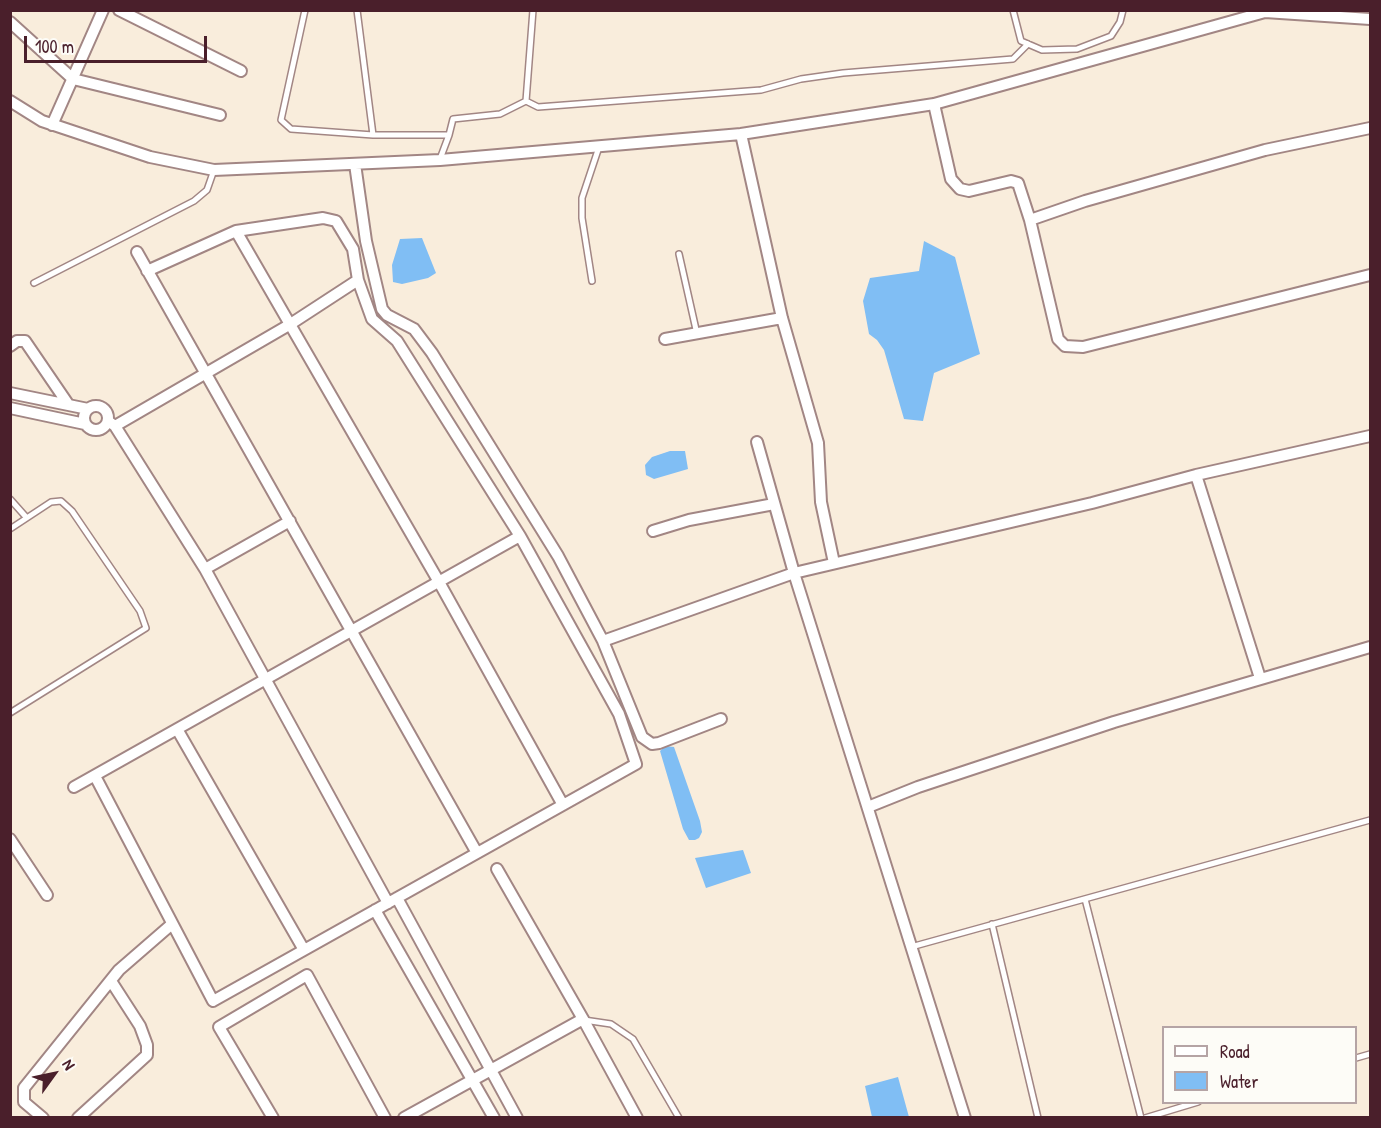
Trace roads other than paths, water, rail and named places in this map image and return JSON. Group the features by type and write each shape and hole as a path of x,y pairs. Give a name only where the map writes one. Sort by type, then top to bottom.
{"street":[{"path":"52,125 103,10"},
{"path":"119,10 242,71"},
{"path":"10,101 52,125 150,157 214,170 440,160 741,134 934,104 1265,11 1371,19"},
{"path":"10,22 73,79 220,115"},
{"path":"934,104 951,179 960,189 969,192 1011,181 1018,183 1030,220 1058,339 1065,346 1083,347 1371,275"},
{"path":"1030,220 1085,201 1265,150 1371,128"},
{"path":"741,134 782,318 818,443 821,502 834,563"},
{"path":"355,164 366,241 381,309 387,315 414,329 432,353 558,556 603,642 642,737 646,742 659,743 721,718"},
{"path":"95,776 213,1001 636,764 619,714 519,536 397,341 372,319 358,280 353,249 336,221 323,218 236,231 147,271"},
{"path":"236,231 439,582 563,805"},
{"path":"137,252 477,853"},
{"path":"10,408 86,424 95,430 106,426 289,325 358,280"},
{"path":"665,339 782,318"},
{"path":"10,345 17,340 25,341 68,404"},
{"path":"10,393 88,409 95,406 107,413 111,423 205,569 517,1118"},
{"path":"86,424 84,419 88,409"},
{"path":"603,642 794,573 1092,504 1196,475 1371,436"},
{"path":"757,442 794,573 965,1118"},
{"path":"1196,475 1260,678"},
{"path":"653,531 689,520 774,504"},
{"path":"205,569 290,521"},
{"path":"74,788 519,536"},
{"path":"868,807 918,787 1070,737 1260,678 1371,647"},
{"path":"177,729 304,950"},
{"path":"10,839 46,895"},
{"path":"497,869 637,1118"},
{"path":"375,910 494,1118"},
{"path":"43,1118 24,1102 24,1088 111,981 172,924"},
{"path":"273,1118 219,1027 308,975 385,1118"},
{"path":"78,1118 147,1055 147,1045 140,1026 111,981"},
{"path":"404,1118 489,1068 583,1019"}],"lane":[{"path":"305,10 281,120 291,129 373,135 449,135"},
{"path":"357,10 373,135"},
{"path":"526,101 532,10"},
{"path":"1013,10 1021,41 1042,50 1077,49 1111,36 1120,22 1123,10"},
{"path":"526,101 538,107 761,90 801,79 843,73 1013,58 1028,44"},
{"path":"440,160 453,119 500,114 526,101"},
{"path":"592,281 582,218 582,198 599,147"},
{"path":"34,283 194,201 207,190 214,170"},
{"path":"679,254 697,334"},
{"path":"10,499 26,517"},
{"path":"10,529 51,502 61,501 72,511 144,618 146,628 10,714"},
{"path":"911,947 1371,820"},
{"path":"1084,899 1143,1118 1191,1104"},
{"path":"992,924 1038,1118"},
{"path":"583,1019 611,1024 633,1039 679,1118"}],"water":[{"path":"422,238 436,273 428,278 402,284 393,282 392,265 400,239"},
{"path":"924,241 955,257 980,354 934,373 923,421 904,419 884,350 869,334 863,301 870,278 919,271"},
{"path":"670,451 685,451 688,469 654,479 646,475 645,465 652,457"},
{"path":"665,746 674,747 700,821 702,832 695,840 689,840 683,829 660,751"},
{"path":"743,850 751,873 706,888 695,858"},
{"path":"898,1077 909,1117 872,1117 865,1086"}]}
